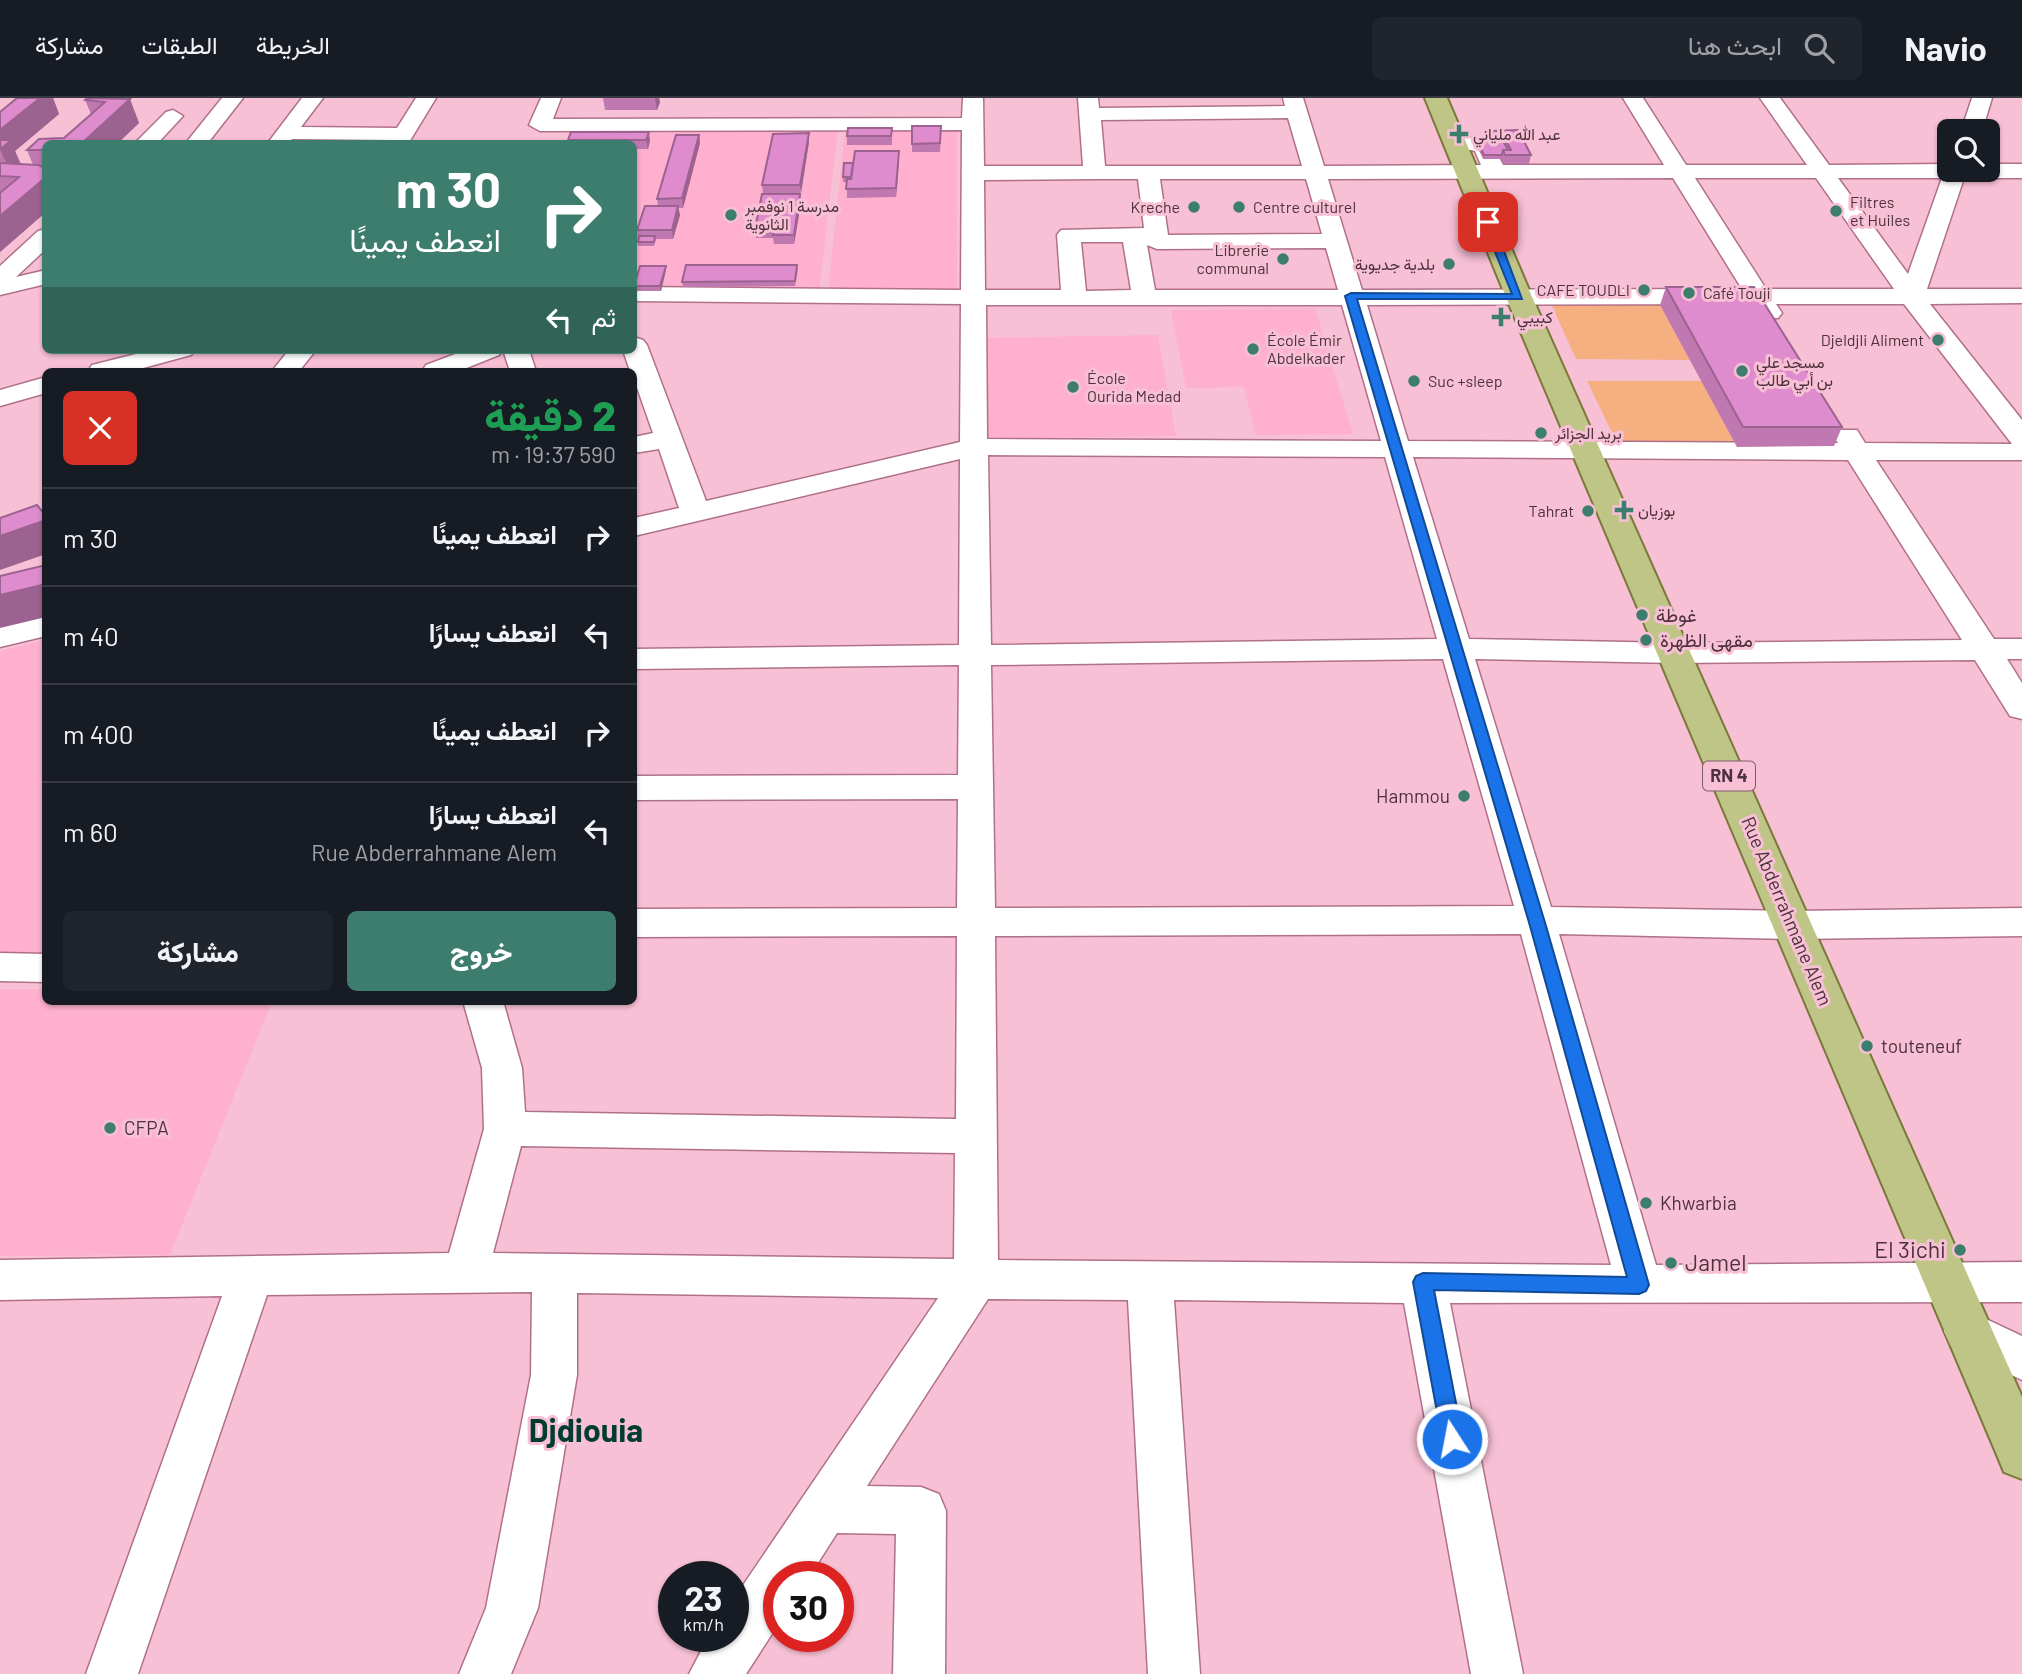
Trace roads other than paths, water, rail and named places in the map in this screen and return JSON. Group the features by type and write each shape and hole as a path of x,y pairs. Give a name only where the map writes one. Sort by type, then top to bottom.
{"main road":[{"name":"Rue Abderrahmane Alem","path":"1436,98 1471,161 1518,297 1676,653 2022,1455"}],"street":[{"path":"198,140 233,98"},
{"path":"281,138 313,98"},
{"path":"281,138 400,139 426,98"},
{"path":"551,98 540,125 560,134 674,123 973,111 974,655 978,923 976,1279 789,1561"},
{"path":"674,123 682,98"},
{"path":"1633,98 1782,332"},
{"path":"1770,98 1912,297 2022,439"},
{"path":"1976,119 1982,98"},
{"path":"1095,173 1089,106 1294,105 1456,649 1639,1285"},
{"path":"148,140 173,116"},
{"path":"973,173 1314,172 1471,161 1680,171 1937,170"},
{"path":"2000,171 2022,171"},
{"path":"1144,297 1148,173"},
{"path":"1912,297 1952,182"},
{"path":"1074,298 1069,234 1145,235 1157,242 1334,241"},
{"path":"0,279 42,240"},
{"path":"0,288 42,279"},
{"path":"637,294 1074,298 2022,296"},
{"path":"637,353 696,513"},
{"path":"113,368 167,354"},
{"path":"288,368 300,354"},
{"path":"443,368 480,354"},
{"path":"0,398 42,386"},
{"path":"1834,416 2022,708"},
{"path":"637,444 668,439"},
{"path":"637,526 973,447 2022,452"},
{"path":"0,637 42,627"},
{"path":"637,659 1456,649 1676,653 2022,649"},
{"path":"637,788 976,787"},
{"path":"637,923 1535,920 1793,925 2022,922"},
{"path":"0,967 42,968"},
{"path":"466,1272 505,1129 502,1068 484,1005"},
{"path":"505,1129 977,1136"},
{"path":"0,1280 466,1272 1150,1282 1639,1285 2022,1282"},
{"path":"485,1674 512,1608 554,1375 555,1273"},
{"path":"112,1674 251,1276"},
{"path":"1150,1282 1174,1674"},
{"path":"1423,1282 1497,1674"},
{"path":"1967,1331 2022,1359"},
{"path":"823,1509 921,1511 919,1674"},
{"path":"715,1674 763,1601"}],"place":[{"name":"عبد الله ملياني","path":"1459,134"},
{"name":"Kreche","path":"1194,207"},
{"name":"Centre culturel","path":"1239,207"},
{"name":"Filtres et Huiles","path":"1836,211"},
{"name":"مدرسة 1 نوفمبر الثانوية","path":"731,215"},
{"name":"Librerie communal","path":"1283,259"},
{"name":"بلدية جديوية","path":"1449,264"},
{"name":"CAFE TOUDLI","path":"1644,290"},
{"name":"Café Touji","path":"1689,293"},
{"name":"كبيبي","path":"1501,317"},
{"name":"Djeldjli Aliment","path":"1938,340"},
{"name":"École Émir Abdelkader","path":"1253,349"},
{"name":"مسجد علي بن أبي طالب","path":"1742,371"},
{"name":"Suc +sleep","path":"1414,381"},
{"name":"École Ourida Medad","path":"1073,387"},
{"name":"بريد الجزائر","path":"1541,433"},
{"name":"بوزيان","path":"1624,510"},
{"name":"Tahrat","path":"1588,511"},
{"name":"غوطة","path":"1642,615"},
{"name":"مقهى الظهرة","path":"1646,640"},
{"name":"Hammou","path":"1464,796"},
{"name":"touteneuf","path":"1867,1046"},
{"name":"CFPA","path":"110,1128"},
{"name":"Khwarbia","path":"1646,1203"},
{"name":"El 3ichi","path":"1960,1250"},
{"name":"Jamel","path":"1671,1263"}],"district":[{"name":"Djdiouia","path":"586,1431"}]}
